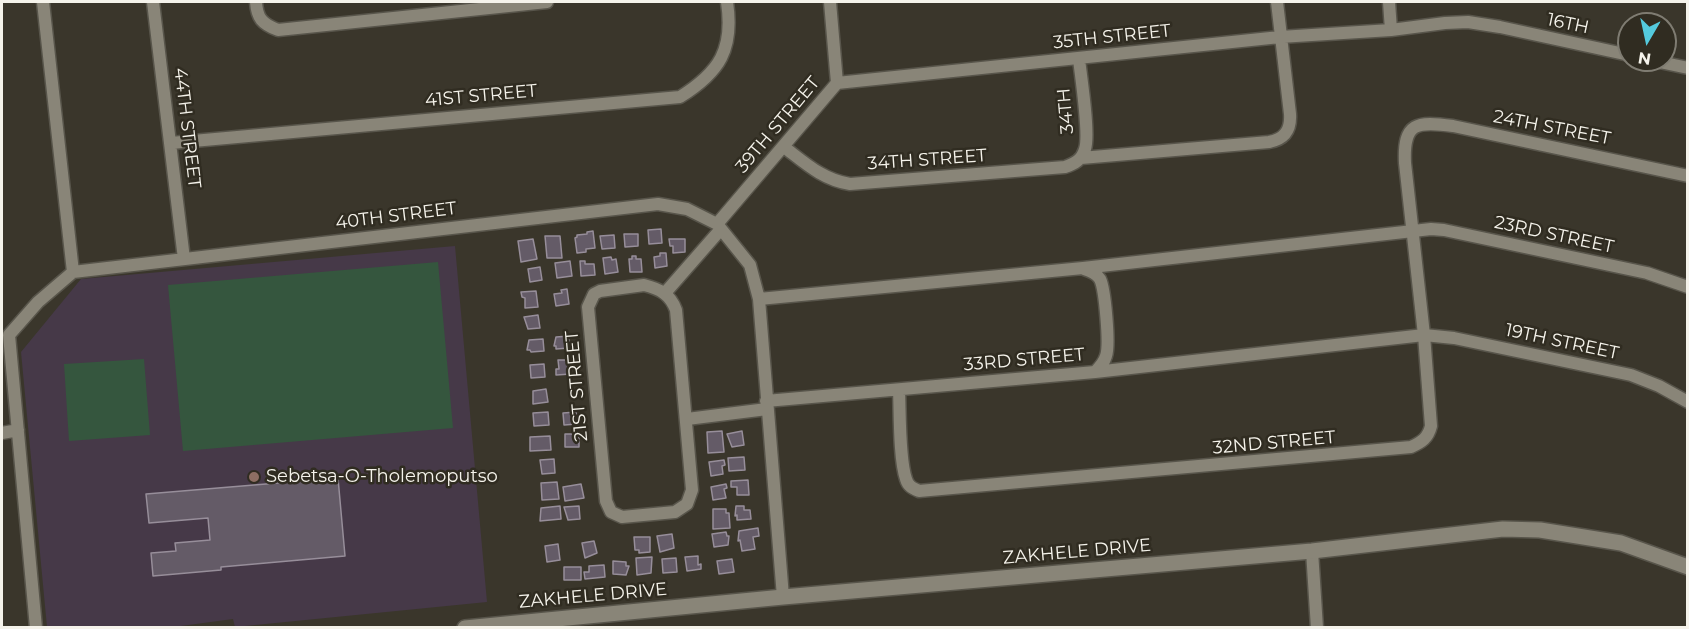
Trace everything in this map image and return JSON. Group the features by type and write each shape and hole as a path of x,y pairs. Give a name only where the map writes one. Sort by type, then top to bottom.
{"street":[{"path":"36,627 18,430 5,335 73,272 43,2"},
{"name":"44TH STREET","path":"153,2 184,259"},
{"path":"256,2 257,13 263,24 278,30 547,2"},
{"name":"41ST STREET","path":"171,143 680,97 699,85 717,65 726,50 729,26 727,2"},
{"name":"39TH STREET","path":"665,293 837,82 830,2"},
{"path":"1277,2 1280,37"},
{"path":"1389,2 1391,30"},
{"name":"16TH","path":"1391,30 1467,22 1500,27 1617,53"},
{"name":"35TH STREET","path":"837,82 1280,37 1391,30"},
{"name":"34TH STREET","path":"784,147 820,174 834,181 850,184 1065,167 1081,158 1269,142 1283,137 1289,130 1291,122 1280,37"},
{"name":"34TH","path":"1079,59 1086,141 1081,158"},
{"name":"24TH STREET","path":"1410,130 1416,125 1429,123 1453,126 1675,171 1688,176"},
{"name":"32ND STREET","path":"899,390 903,468 906,481 911,488 919,491 1391,450 1411,447 1421,442 1428,435 1431,426 1404,147 1410,130"},
{"name":"40TH STREET","path":"73,272 658,204 687,209 719,226 750,266 759,299 783,597"},
{"name":"23RD STREET","path":"1083,268 1411,230 1444,230 1647,273 1688,287"},
{"path":"759,299 1083,268"},
{"name":"33RD STREET","path":"687,419 766,405 1095,372 1103,364 1108,347 1103,289 1100,279 1093,272 1083,268"},
{"name":"21ST STREET","path":"644,285 665,293 672,299 676,310 687,419 693,490 687,504 675,512 661,514 622,517 611,512 604,492 588,307 594,294 607,289 644,285"},
{"name":"19TH STREET","path":"1095,372 1424,335 1454,338 1631,375 1659,386 1688,402"},
{"path":"2,433 18,430"},
{"name":"ZAKHELE DRIVE","path":"465,627 1312,551 1503,529 1551,532 1621,543 1688,567"},
{"path":"1312,551 1317,627"}],"shaded area":[{"name":"Sebetsa-O-Tholemoputso","path":"455,246 487,602 235,627 233,619 166,628 47,627 21,352 81,279"}],"green space":[{"path":"438,262 453,428 183,451 168,285"},
{"path":"144,359 150,435 69,441 64,364"}],"building":[{"path":"661,229 662,243 649,244 648,230"},
{"path":"593,231 595,248 577,253 575,238 577,235"},
{"path":"624,234 638,234 638,246 625,247"},
{"path":"614,235 615,248 602,249 600,236"},
{"path":"545,236 560,236 562,258 547,258"},
{"path":"533,239 537,259 521,262 518,241"},
{"path":"669,239 685,239 685,252 673,253 673,246 670,246"},
{"path":"660,253 666,253 667,266 655,268 654,257 660,256"},
{"path":"632,256 641,259 642,272 630,272 629,259 632,259"},
{"path":"611,257 612,260 616,259 618,272 605,274 603,258"},
{"path":"570,261 572,276 557,278 555,263"},
{"path":"580,261 585,261 585,264 594,264 595,275 581,276"},
{"path":"540,267 542,280 530,282 528,269"},
{"path":"567,289 569,304 556,306 554,294 562,293 561,290"},
{"path":"536,291 538,307 525,308 525,298 522,297 521,292"},
{"path":"538,315 540,328 528,329 524,317"},
{"path":"569,336 569,348 556,349 554,346 556,337"},
{"path":"543,339 544,351 527,350 529,340"},
{"path":"558,360 570,360 571,374 556,375 556,369 559,369"},
{"path":"544,364 545,377 531,378 530,365"},
{"path":"546,389 548,402 533,404 533,391"},
{"path":"548,412 549,425 534,426 533,413"},
{"path":"576,412 577,424 564,425 563,413"},
{"path":"722,431 724,452 708,453 707,432"},
{"path":"742,431 744,445 732,447 727,434"},
{"path":"565,434 579,434 579,447 565,447"},
{"path":"550,436 551,450 530,451 530,437"},
{"path":"744,457 745,470 729,471 728,458"},
{"path":"554,459 555,473 542,474 540,460"},
{"path":"724,460 723,474 711,476 709,462"},
{"path":"338,478 345,556 221,567 221,570 153,576 151,553 176,551 175,543 210,540 208,518 149,523 146,494"},
{"path":"748,480 749,495 737,495 737,487 731,487 731,481"},
{"path":"557,482 559,499 542,500 541,483"},
{"path":"581,484 584,498 565,501 563,487"},
{"path":"726,484 727,488 724,489 726,498 713,500 711,487"},
{"path":"560,506 561,519 540,521 541,508"},
{"path":"579,506 580,519 568,520 564,507"},
{"path":"736,506 744,506 744,510 750,510 751,519 737,520"},
{"path":"713,509 726,509 726,513 729,513 730,528 713,529"},
{"path":"758,528 759,536 753,537 755,549 742,551 740,540 738,541 739,531"},
{"path":"726,532 729,536 728,545 714,547 712,534"},
{"path":"672,534 674,548 660,552 657,536"},
{"path":"634,537 650,537 650,552 639,553 639,550 635,550"},
{"path":"594,541 597,553 585,558 582,543"},
{"path":"558,544 560,560 547,562 545,546"},
{"path":"698,556 698,565 701,564 701,569 687,571 685,557"},
{"path":"652,557 651,573 637,575 636,558"},
{"path":"676,558 677,572 663,573 662,559"},
{"path":"732,559 734,572 719,574 717,561"},
{"path":"613,561 626,562 626,566 629,566 626,575 613,574"},
{"path":"604,565 605,577 585,579 584,572 589,572 589,566"},
{"path":"564,567 581,567 581,580 564,580"}],"place":[{"name":"Sebetsa-O-Tholemoputso","path":"254,477"}]}
